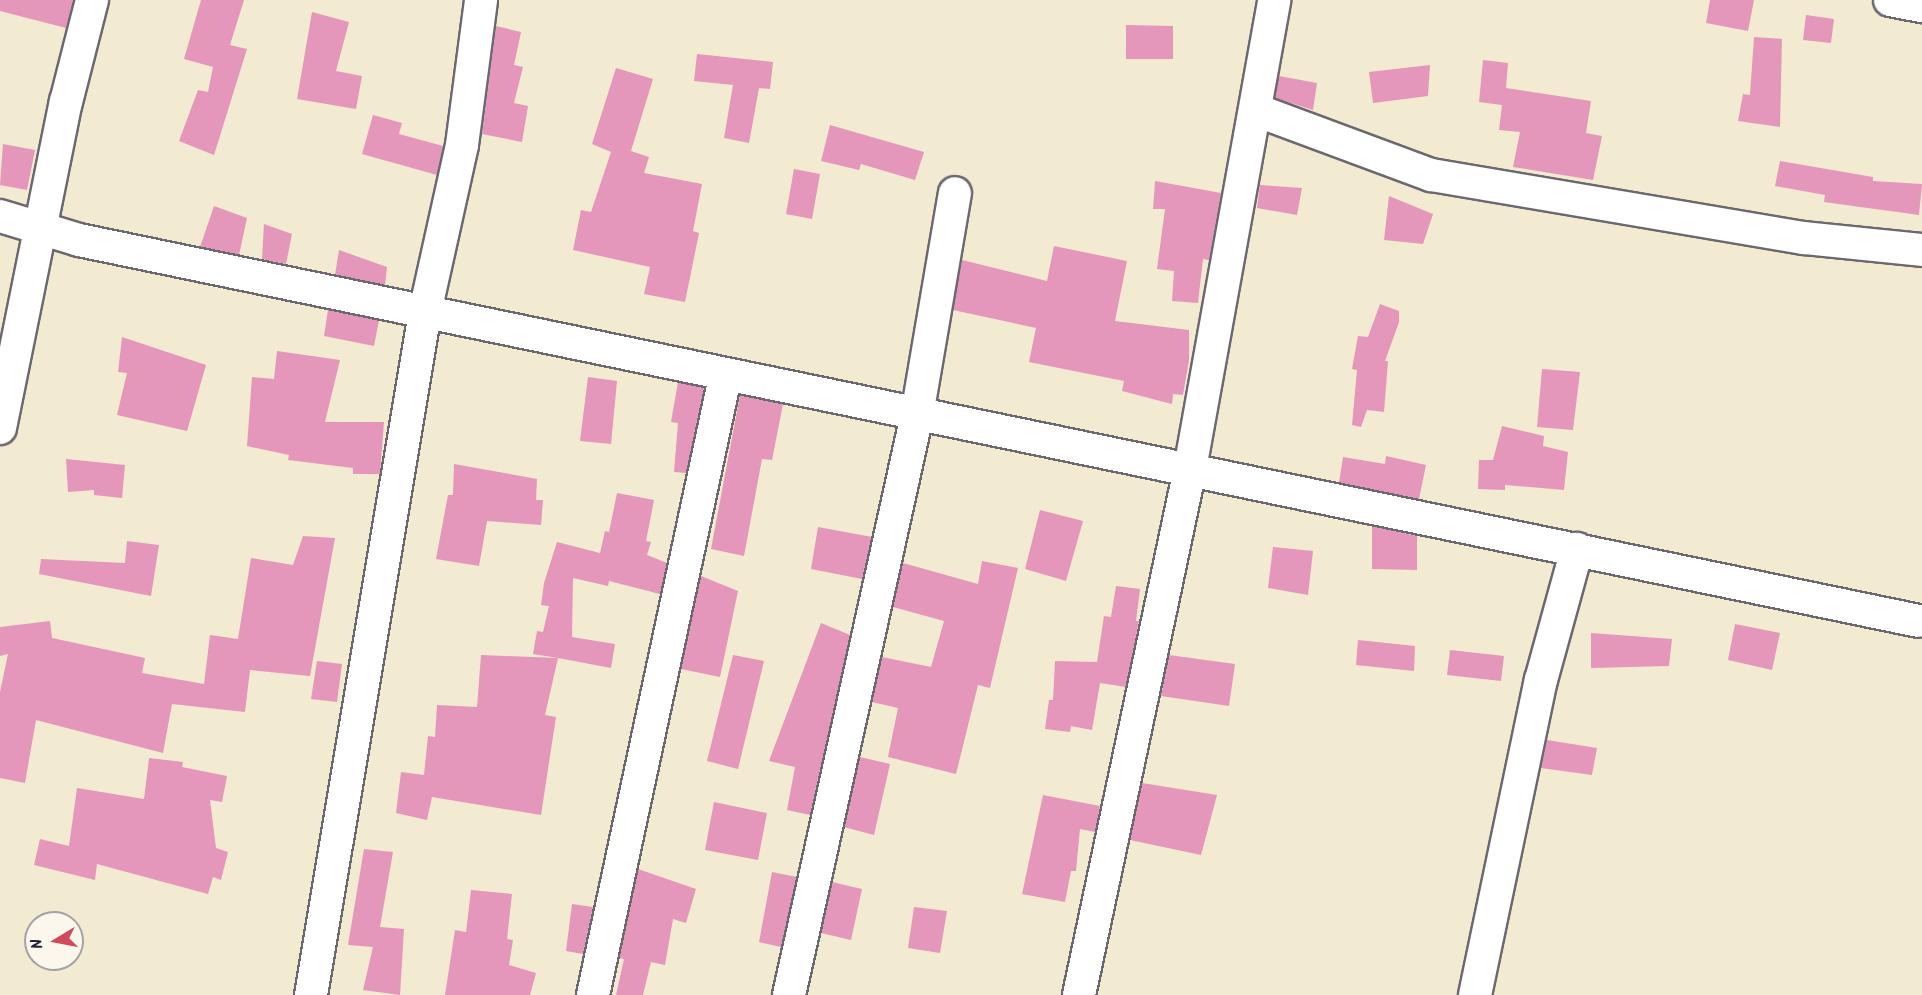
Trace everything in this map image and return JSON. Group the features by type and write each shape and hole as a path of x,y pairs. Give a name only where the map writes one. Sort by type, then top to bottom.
{"street":[{"path":"0,428 39,228 92,0"},
{"path":"311,995 425,312 462,145 481,0"},
{"path":"1079,995 1190,469 1274,0"},
{"path":"1890,0 1922,6"},
{"path":"1256,110 1431,175 1804,238 1922,250"},
{"path":"789,995 917,415 955,193"},
{"path":"0,216 79,240 725,377 1190,469 1918,621"},
{"path":"593,995 725,377"},
{"path":"1475,995 1541,680 1577,549"}],"building":[{"path":"0,0 73,0 66,28 0,11"},
{"path":"201,0 244,0 230,45 247,49 214,155 179,141 198,90 208,92 213,67 184,59"},
{"path":"1710,0 1754,0 1748,31 1706,23"},
{"path":"312,12 349,22 336,71 362,76 356,109 297,99"},
{"path":"1806,15 1834,19 1831,43 1803,40"},
{"path":"1126,25 1173,26 1173,59 1126,59"},
{"path":"496,26 521,32 514,65 523,67 514,103 528,106 522,142 482,134"},
{"path":"1754,37 1782,39 1780,127 1738,121 1743,94 1750,95"},
{"path":"697,54 773,62 770,89 759,88 749,143 724,138 733,85 694,81"},
{"path":"1483,60 1508,63 1506,88 1591,101 1586,133 1602,136 1593,180 1513,167 1520,132 1499,130 1502,105 1479,102"},
{"path":"1430,65 1428,96 1373,103 1369,72"},
{"path":"616,68 653,79 631,151 649,157 644,173 702,184 693,231 699,233 685,302 644,294 650,267 573,250 581,210 591,212 611,152 592,144"},
{"path":"1279,76 1317,83 1313,110 1275,98"},
{"path":"373,115 402,123 399,134 443,146 437,175 362,154"},
{"path":"830,125 924,152 915,180 861,164 859,170 821,161"},
{"path":"3,144 35,150 27,190 0,185"},
{"path":"1780,161 1873,177 1873,181 1922,184 1919,215 1824,202 1825,195 1775,186"},
{"path":"794,169 820,174 812,219 786,214"},
{"path":"1155,181 1221,193 1209,260 1203,259 1198,303 1172,301 1174,271 1157,269 1165,209 1153,209"},
{"path":"1260,185 1302,188 1297,215 1257,208"},
{"path":"1389,196 1433,214 1423,244 1384,240"},
{"path":"214,206 247,218 239,255 200,247"},
{"path":"264,224 292,234 286,264 262,259"},
{"path":"1054,246 1127,261 1115,321 1189,330 1189,360 1183,395 1173,394 1172,404 1122,391 1124,381 1029,362 1036,328 953,310 962,260 1047,281"},
{"path":"339,250 387,267 385,285 335,275"},
{"path":"1380,304 1399,311 1399,322 1385,361 1388,361 1384,412 1367,410 1361,427 1352,425 1357,370 1352,369 1358,336 1368,337"},
{"path":"328,310 379,320 374,346 324,336"},
{"path":"122,337 206,365 187,431 117,415 127,373 118,372"},
{"path":"277,351 340,360 325,422 384,422 380,474 353,474 353,468 288,460 289,455 247,446 252,377 274,379"},
{"path":"1542,369 1580,372 1573,430 1537,427"},
{"path":"588,377 617,381 611,444 580,441"},
{"path":"678,382 704,388 686,473 674,472 678,423 671,422"},
{"path":"740,395 783,404 772,460 762,459 744,556 711,549"},
{"path":"1502,426 1544,436 1543,446 1568,452 1564,490 1505,485 1505,490 1478,489 1479,460 1493,460"},
{"path":"1386,456 1426,465 1419,499 1339,483 1343,457 1385,464"},
{"path":"66,459 125,465 122,498 94,495 94,490 68,492"},
{"path":"454,464 537,479 536,500 543,500 541,525 487,521 479,566 436,559 448,495 453,495"},
{"path":"617,493 654,500 646,541 651,542 647,555 667,563 660,594 609,581 608,586 573,578 572,637 615,644 611,668 533,654 537,631 543,632 549,606 541,605 544,583 557,542 600,553 605,531 609,532"},
{"path":"1040,510 1083,521 1066,581 1025,569"},
{"path":"1372,526 1417,536 1417,570 1372,569"},
{"path":"818,527 872,537 862,579 811,569"},
{"path":"303,536 335,538 310,676 250,670 245,712 172,704 163,753 36,720 25,783 0,778 0,692 8,654 0,656 0,627 50,621 52,638 145,658 142,673 204,684 210,635 238,639 251,558 293,565"},
{"path":"127,541 159,545 151,596 39,574 41,559 125,563"},
{"path":"1273,547 1313,551 1308,595 1268,588"},
{"path":"982,561 1018,568 990,688 978,685 956,774 888,757 898,708 872,702 882,657 931,667 944,621 893,607 903,563 978,584"},
{"path":"701,576 738,591 720,677 681,669"},
{"path":"1116,586 1140,589 1136,621 1139,621 1126,687 1100,683 1092,730 1071,726 1070,732 1045,729 1049,700 1053,700 1055,661 1097,662 1104,616 1111,617"},
{"path":"821,623 850,635 810,815 787,810 795,767 769,761"},
{"path":"1735,624 1780,633 1772,670 1728,660"},
{"path":"1591,633 1672,639 1669,666 1591,668"},
{"path":"1358,640 1415,646 1414,671 1356,665"},
{"path":"1450,650 1504,656 1501,681 1447,675"},
{"path":"481,655 558,658 545,715 556,717 541,815 432,797 427,820 396,813 401,772 424,775 428,736 435,737 437,705 477,707"},
{"path":"733,655 764,661 738,769 707,761"},
{"path":"1169,655 1235,664 1229,706 1161,696"},
{"path":"317,661 342,664 337,702 311,699"},
{"path":"1547,740 1597,748 1592,775 1541,768"},
{"path":"860,757 890,764 874,835 844,827"},
{"path":"149,758 183,762 182,767 227,776 222,802 210,800 216,848 228,852 221,880 213,877 208,894 97,864 95,880 34,865 40,839 69,846 77,788 144,799"},
{"path":"1142,783 1217,795 1201,855 1130,840"},
{"path":"1043,795 1100,806 1095,832 1080,829 1076,871 1071,871 1065,902 1022,894"},
{"path":"714,802 767,813 758,860 705,850"},
{"path":"364,849 393,852 380,927 404,929 400,995 363,990 373,947 348,945"},
{"path":"638,869 696,889 686,923 673,919 665,965 651,962 643,995 616,995 624,959 619,958"},
{"path":"772,872 797,877 781,947 759,942"},
{"path":"832,882 862,889 851,940 821,933"},
{"path":"471,890 512,894 507,939 513,940 509,965 536,973 530,995 445,995 455,930 466,932"},
{"path":"572,904 593,907 583,954 566,951"},
{"path":"914,907 947,911 940,953 908,948"}]}
